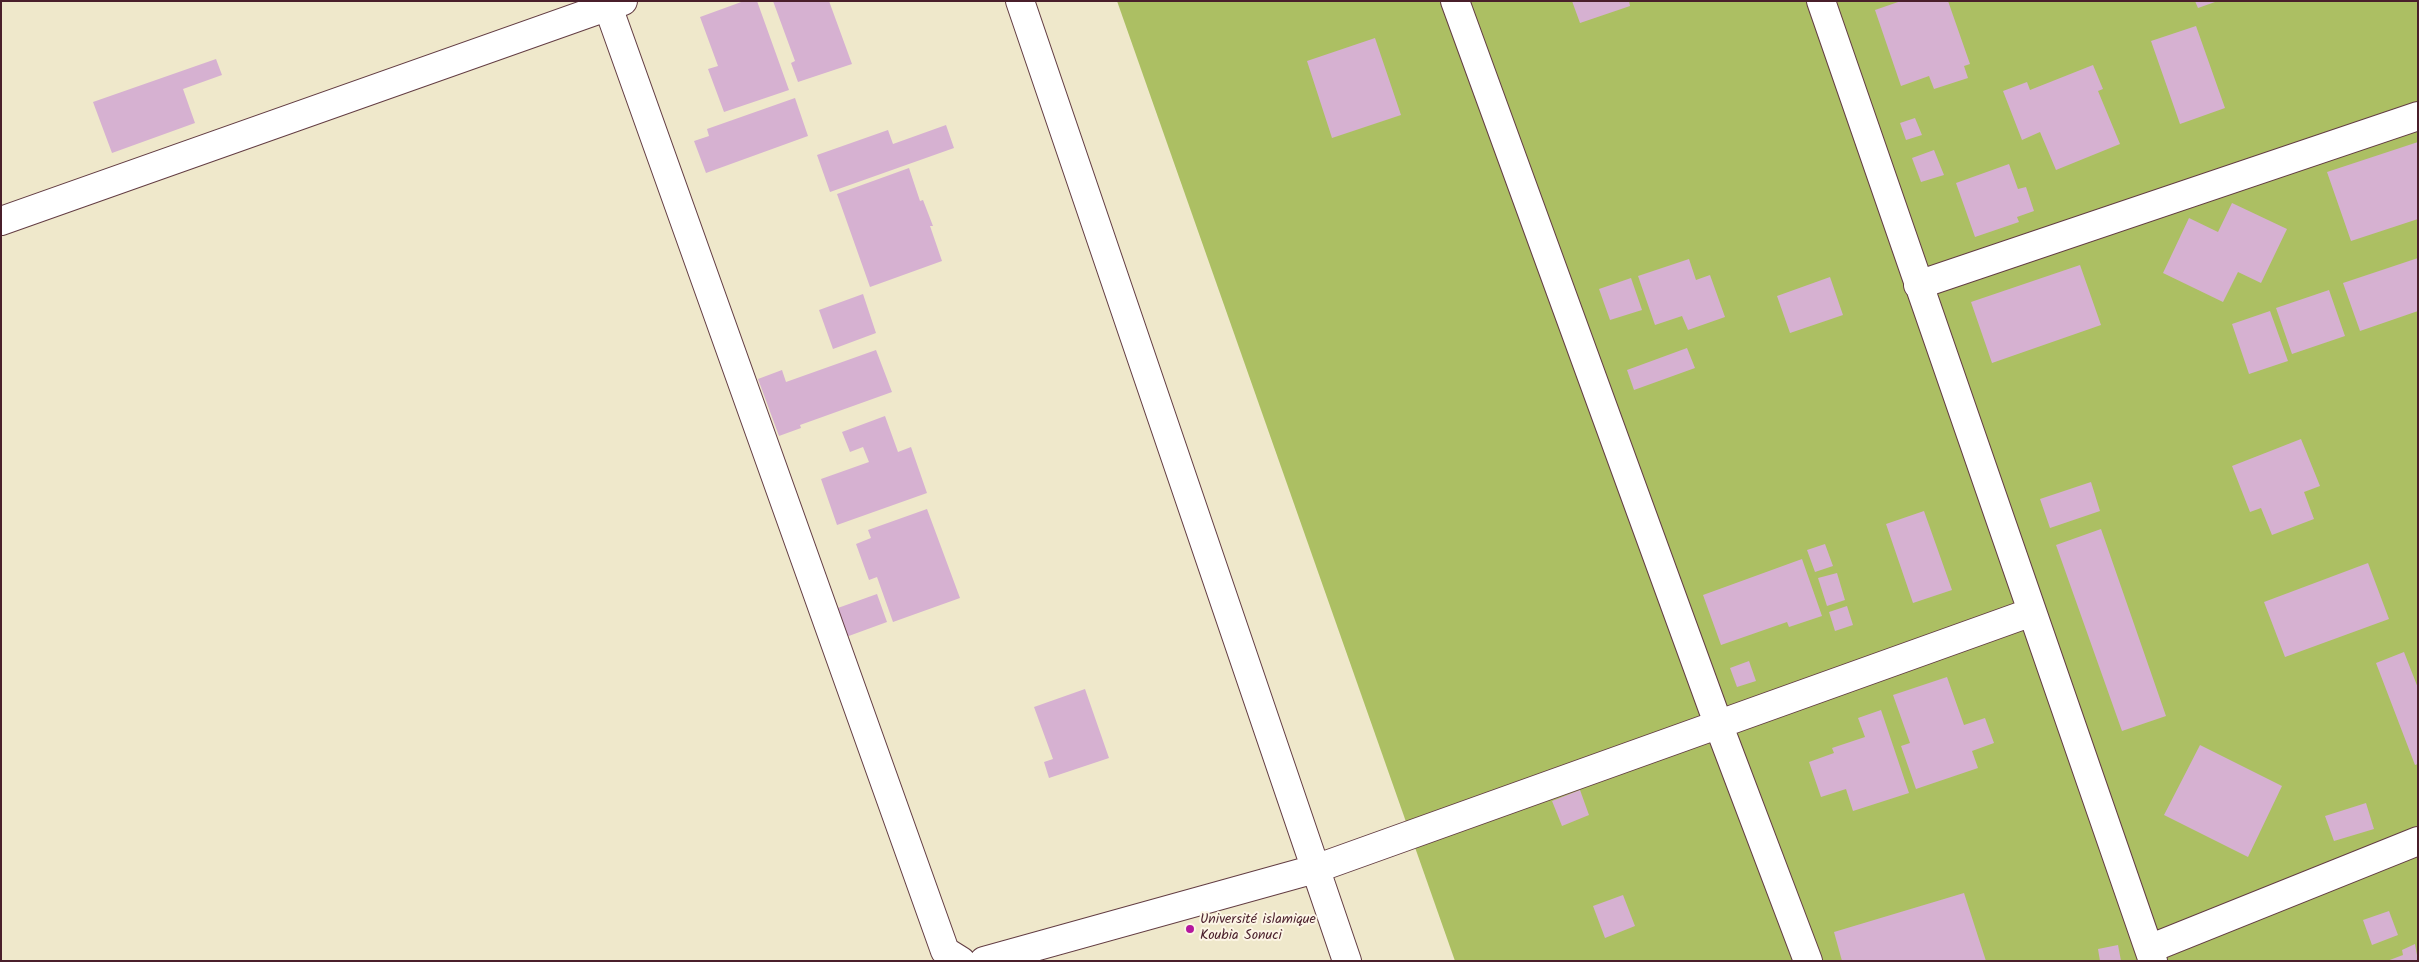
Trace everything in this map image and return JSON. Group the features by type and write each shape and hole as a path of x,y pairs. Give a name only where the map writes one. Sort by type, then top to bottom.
{"street":[{"path":"1020,1 1347,961"},
{"path":"1455,1 1719,726 1808,961"},
{"path":"1820,1 2151,955 2418,841"},
{"path":"1,221 612,3 945,951 961,961"},
{"path":"1918,285 2418,116"},
{"path":"984,961 1316,869 1719,726 2032,612"}],"green space":[{"path":"1117,1 2418,1 2418,961 1455,961"}],"building":[{"path":"744,1 757,1 789,90 724,112 708,69 718,66 700,17"},
{"path":"773,1 829,1 852,64 798,82 791,63 795,61"},
{"path":"1572,1 1629,1 1630,6 1580,23"},
{"path":"1901,1 1948,1 1970,64 1964,66 1968,78 1934,89 1929,76 1901,86 1875,10"},
{"path":"2195,1 2215,1 2215,2 2198,8"},
{"path":"2196,26 2225,108 2180,124 2151,41"},
{"path":"1375,38 1401,115 1332,138 1307,61"},
{"path":"216,59 222,75 183,89 195,123 112,153 93,102"},
{"path":"2093,65 2103,89 2098,91 2120,144 2056,170 2040,132 2022,140 2003,91 2027,82 2030,90"},
{"path":"795,98 808,136 706,173 694,141 709,136 707,129"},
{"path":"1915,118 1922,135 1906,140 1900,123"},
{"path":"946,125 954,148 830,192 817,155 888,130 893,144"},
{"path":"2418,142 2418,219 2351,241 2327,172"},
{"path":"1934,150 1944,175 1921,182 1912,158"},
{"path":"2009,164 2018,189 2026,187 2034,211 2017,217 2019,222 1975,237 1956,183"},
{"path":"909,168 920,201 923,200 933,226 930,226 942,261 870,287 837,194"},
{"path":"2232,203 2287,229 2261,283 2238,272 2223,302 2163,273 2189,218 2218,232"},
{"path":"2418,258 2418,311 2360,331 2343,283"},
{"path":"1689,259 1696,280 1710,275 1725,317 1688,330 1682,316 1655,325 1638,276"},
{"path":"2080,265 2101,325 1992,363 1971,302"},
{"path":"1830,277 1843,315 1790,333 1777,296"},
{"path":"1631,278 1642,310 1610,320 1599,289"},
{"path":"2329,290 2345,336 2292,354 2276,308"},
{"path":"863,294 876,333 833,349 819,310"},
{"path":"2270,311 2288,361 2249,374 2232,324"},
{"path":"1687,348 1695,368 1634,390 1627,370"},
{"path":"876,350 892,392 800,425 801,428 779,436 758,379 782,370 786,382"},
{"path":"885,416 898,452 911,447 927,493 837,525 821,479 869,462 863,447 850,452 842,432"},
{"path":"2301,439 2320,486 2304,492 2314,519 2272,535 2261,508 2250,512 2232,466"},
{"path":"2091,482 2100,511 2050,528 2040,499"},
{"path":"927,509 960,598 893,622 877,577 869,580 856,544 871,538 868,530"},
{"path":"1924,511 1952,590 1913,603 1886,524"},
{"path":"2101,529 2166,716 2122,731 2056,545"},
{"path":"1825,544 1833,566 1815,572 1807,550"},
{"path":"1802,559 1822,616 1789,627 1787,622 1721,645 1703,595"},
{"path":"2368,563 2389,619 2285,657 2264,602"},
{"path":"1837,573 1845,600 1827,606 1818,578"},
{"path":"877,594 887,622 846,637 835,609"},
{"path":"1847,606 1853,625 1835,631 1829,612"},
{"path":"2404,652 2418,688 2418,764 2415,765 2376,663"},
{"path":"1749,661 1756,681 1737,687 1730,668"},
{"path":"1947,677 1964,725 1985,718 1994,743 1972,751 1978,768 1916,789 1901,746 1910,743 1893,695"},
{"path":"1085,689 1109,758 1049,778 1044,762 1053,759 1034,707"},
{"path":"1881,710 1909,793 1853,811 1846,789 1821,797 1809,762 1834,753 1832,748 1865,737 1858,718"},
{"path":"2200,745 2282,786 2248,857 2164,815"},
{"path":"1580,790 1589,815 1562,826 1552,801"},
{"path":"2366,803 2374,829 2334,841 2325,816"},
{"path":"1964,893 1986,961 1842,961 1834,932"},
{"path":"1623,895 1635,926 1605,938 1593,906"},
{"path":"2389,911 2398,935 2372,945 2363,920"},
{"path":"2415,944 2418,961 2387,961 2403,955 2402,950"},
{"path":"2118,945 2121,961 2100,961 2098,949"}],"place":[{"name":"Université islamique Koubia Sonuci","path":"1190,929"}]}
